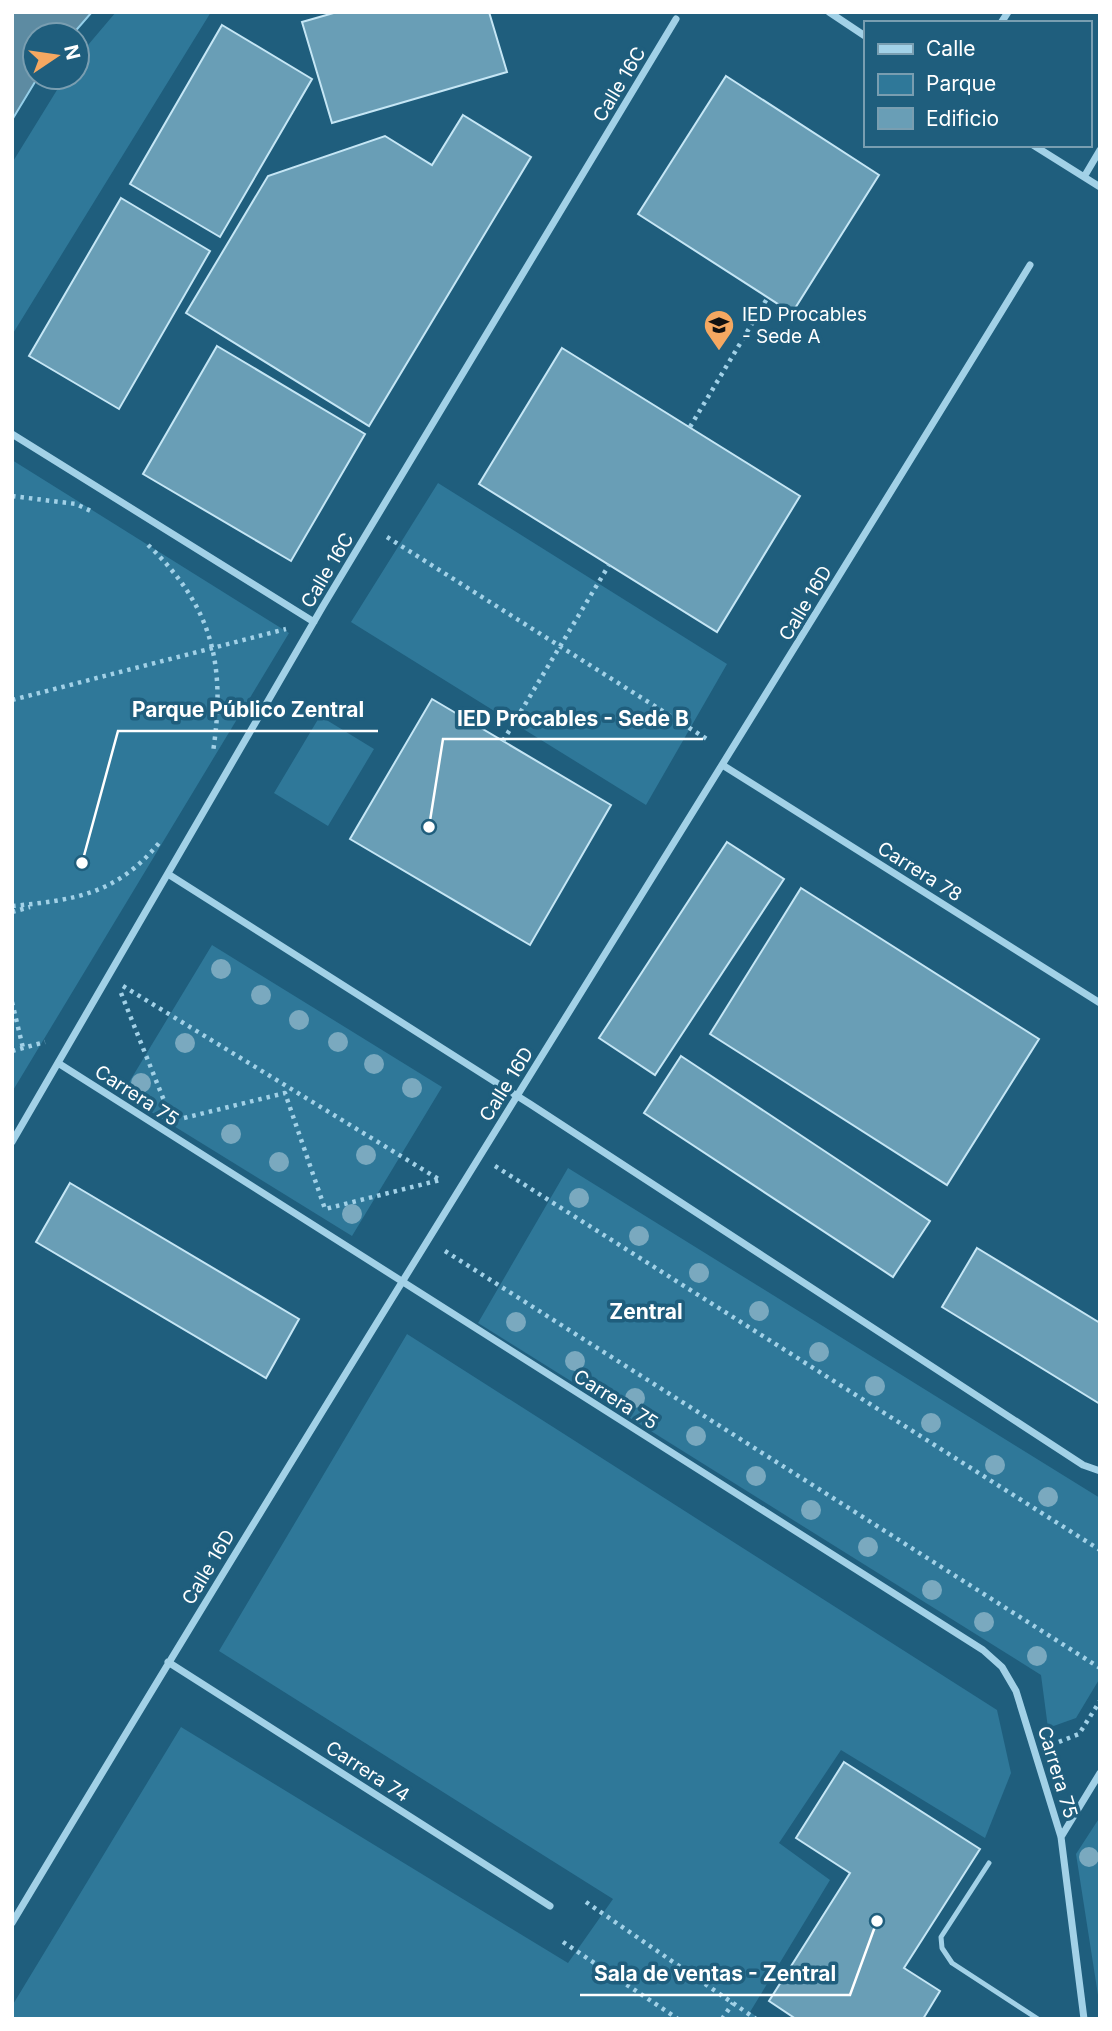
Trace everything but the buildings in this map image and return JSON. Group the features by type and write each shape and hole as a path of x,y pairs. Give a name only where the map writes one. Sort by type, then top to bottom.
{"street":[{"path":"829,12 864,35"},
{"name":"Calle 16C","path":"12,1142 314,622 677,19"},
{"path":"1036,147 1100,187"},
{"path":"1084,177 1100,150"},
{"name":"Calle 16D","path":"12,1923 400,1282 724,766 1030,265"},
{"path":"12,434 314,622"},
{"name":"Carrera 78","path":"724,766 1100,1003"},
{"path":"168,874 517,1095 1083,1465 1100,1471"},
{"name":"Carrera 75","path":"58,1063 993,1658 1002,1667 1016,1691 1061,1837 1084,2019"},
{"name":"Carrera 74","path":"168,1662 550,1906"},
{"path":"1061,1837 1100,1773"}],"lane":[{"path":"989,1863 941,1937 942,1948 952,1963 1038,2019"}],"path":[{"path":"690,427 768,297"},
{"path":"12,496 76,504 102,516"},
{"path":"383,535 710,741"},
{"path":"141,540 178,574 208,628 220,689 214,751 208,763"},
{"path":"503,741 609,565"},
{"path":"12,700 297,626"},
{"path":"12,912 99,892 145,861 162,840"},
{"path":"12,906 44,903"},
{"path":"168,1110 117,982 440,1180 326,1209 285,1093 172,1121"},
{"path":"12,1002 23,1048"},
{"path":"12,1051 57,1039"},
{"path":"495,1166 1100,1549"},
{"path":"445,1251 1100,1668"},
{"path":"1049,1746 1079,1734 1100,1701"},
{"path":"586,1902 756,2019"},
{"path":"563,1942 678,2019"},
{"path":"722,2019 733,2003"}],"green space":[{"path":"116,12 211,12 12,335 12,163 56,91 91,91 91,41"},
{"path":"12,460 289,633 12,1092"},
{"path":"438,483 727,664 646,805 351,622"},
{"path":"320,716 374,749 328,826 274,793"},
{"path":"212,945 442,1087 352,1236 122,1094"},
{"path":"568,1168 1100,1498 1100,1678 1076,1718 1048,1728 1041,1675 478,1323"},
{"path":"407,1334 997,1710 1011,1773 985,1838 841,1750 779,1843 830,1880 750,2012 760,2019 12,2019 12,2006 181,1727 568,1963 613,1899 219,1651"},
{"path":"1100,1817 1100,2008 1076,1854"}],"shaded area":[{"path":"12,12 92,12 84,21 21,21 21,91 30,91 12,120"}],"place":[{"name":"IED Procables - Sede A","path":"719,352"},
{"name":"IED Procables - Sede B","path":"429,827"},
{"name":"Parque Público Zentral","path":"82,863"},
{"name":"Sala de ventas - Zentral","path":"877,1921"}],"district":[{"name":"Zentral","path":"646,1312"}]}
